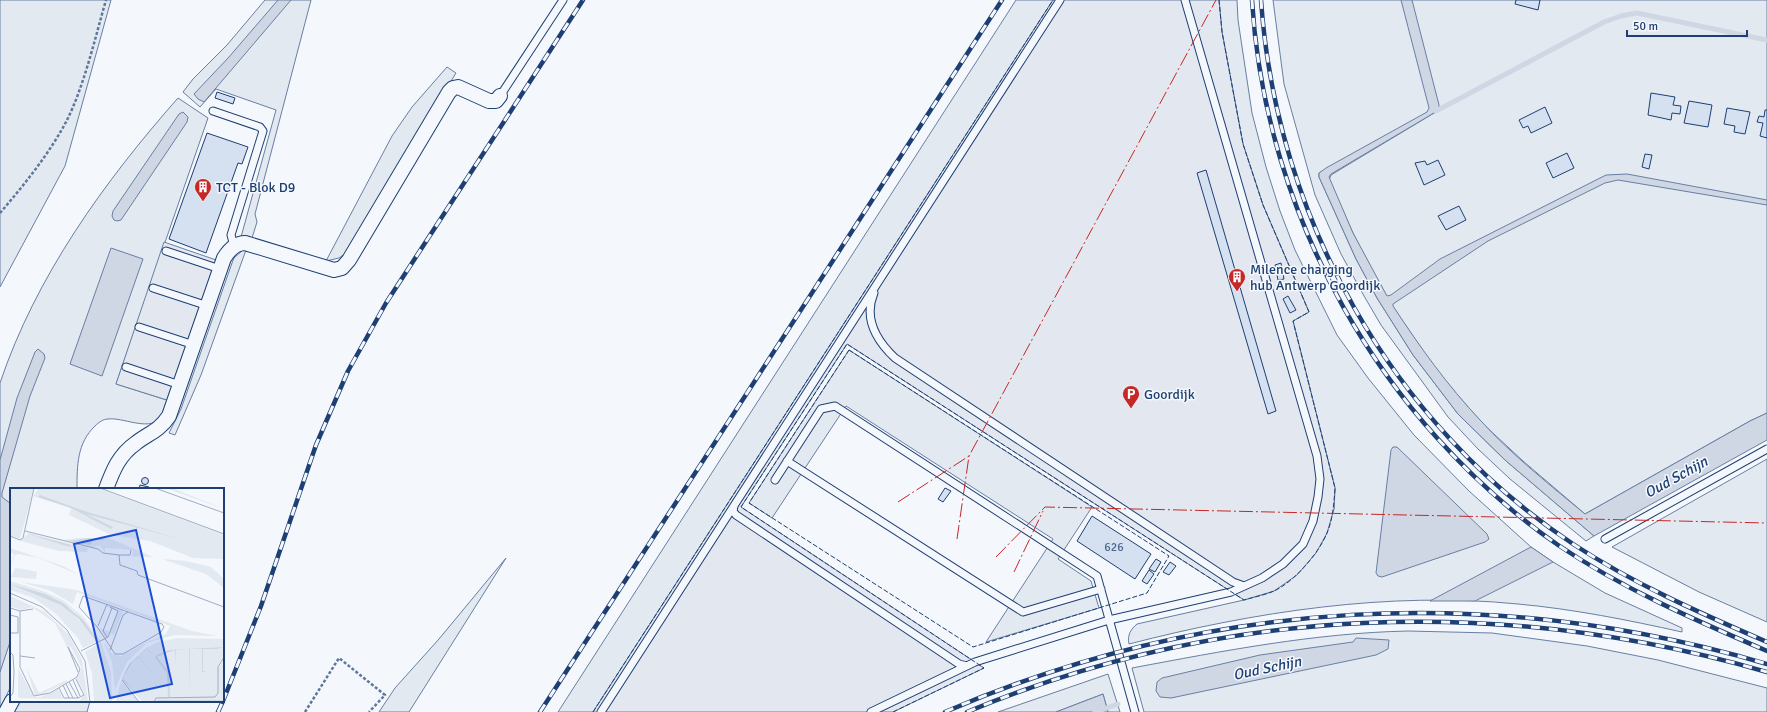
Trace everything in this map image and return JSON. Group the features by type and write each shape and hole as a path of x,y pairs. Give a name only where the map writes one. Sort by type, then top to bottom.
{"street":[{"path":"106,488 119,458 137,442 164,425 173,408 220,269 228,252 234,246 240,243 251,244 334,270 342,268 350,260 449,92 453,88 458,87 489,101 496,101 500,96"},
{"path":"6,712 11,702"}],"lane":[{"path":"500,96 563,0"},
{"path":"601,712 1060,0"},
{"path":"871,712 968,666 1109,620 1231,592 1262,578 1283,564 1303,544 1313,521 1320,479 1317,456 1185,0"},
{"path":"213,111 260,127 263,131 231,236 234,246"},
{"path":"166,251 220,269"},
{"path":"878,282 872,298 871,309 874,332 883,346 895,358 1233,582 1244,586"},
{"path":"153,288 208,306"},
{"path":"139,327 194,345"},
{"path":"126,367 180,385"},
{"path":"775,480 821,409 835,406 1097,576 1135,712"},
{"path":"1605,539 1767,449"},
{"path":"787,461 1023,612 1101,589"},
{"path":"734,505 733,511 738,516 959,664 968,666"}],"path":[{"path":"0,213 22,187 66,122 78,96 106,0"},
{"path":"305,712 338,658 385,695 369,712"}],"shaded area":[{"path":"0,0 111,0 65,166 0,287"},
{"path":"265,0 311,0 255,214 257,222 252,238 241,237 276,110 216,89 200,107 183,92 193,79 227,45"},
{"path":"1016,0 1053,0 593,712 558,712"},
{"name":"Goordijk","path":"1053,0 1219,0 1222,32 1243,144 1263,205 1309,312 1293,321 1335,488 1334,509 1327,533 1316,553 1297,575 1274,591 1244,600 847,344 741,507 984,668 893,712 593,712"},
{"path":"1219,0 1237,0 1238,20 1252,113 1266,167 1280,211 1295,250 1337,335 1368,378 1414,435 1469,491 1531,547 1605,593 1682,628 1682,632 1600,615 1539,606 1469,601 1420,600 1322,607 1273,614 1224,622 1129,644 1130,632 1137,624 1244,600 1274,591 1334,509 1335,488 1293,321 1309,312 1263,205 1243,144 1222,32"},
{"path":"1273,0 1767,0 1767,413 1750,421 1585,514 1523,461 1481,422 1436,370 1385,295 1353,233 1329,180 1331,175 1439,110 1319,173 1319,177 1356,259 1377,298 1413,355 1458,414 1505,460 1594,536 1586,541 1510,479 1478,449 1448,417 1381,325 1341,254 1315,195 1284,84"},
{"path":"447,67 456,73 346,253 339,258 326,261 392,136 412,107"},
{"path":"178,98 208,118 116,384 170,401 159,419 148,424 108,419 102,420 96,425 89,433 81,447 77,472 77,488 10,488 10,688 0,709 0,383 15,343 53,268 99,197"},
{"path":"164,242 219,261 170,401 116,384"},
{"path":"243,250 246,250 201,375 175,435 169,433 181,409 234,258"},
{"path":"849,350 1092,507 1058,559 1091,581 1099,608 986,642 1053,539 846,406 772,518 749,503"},
{"path":"1767,459 1767,622 1699,592 1612,547"},
{"path":"506,558 409,712 379,712 395,688 439,639"},
{"path":"1408,631 1492,633 1587,646 1658,660 1767,688 1767,712 1144,712 1132,668 1235,649 1304,639 1373,632"},
{"path":"1108,674 1120,712 1108,712 1103,694 1056,712 998,712"},
{"path":"19,702 90,702 87,712 14,712"}],"water":[{"path":"278,0 291,0 204,102 198,99 194,94 229,57"},
{"path":"1401,0 1412,0 1439,110 1331,174 1329,177 1353,233 1387,296 1391,295 1440,259 1606,175 1627,174 1767,200 1767,205 1618,180 1605,183 1488,241 1393,304 1445,380 1505,446 1585,514 1750,421 1767,413 1767,440 1594,536 1505,460 1458,414 1413,355 1377,298 1356,259 1319,177 1319,173 1326,168 1427,112 1429,108"},
{"path":"183,112 188,117 187,122 121,220 114,220 112,216 113,211 179,114"},
{"path":"111,248 143,259 102,376 70,364"},
{"path":"38,349 44,354 45,358 30,396 2,493 2,497 10,503 10,642 0,672 0,460 17,398 35,352"},
{"path":"1393,447 1397,447 1487,534 1489,539 1485,542 1382,577 1378,576 1376,573 1391,450"},
{"path":"1531,547 1553,562 1475,601 1430,601"},
{"path":"1356,638 1389,640 1388,649 1376,655 1171,698 1160,697 1156,691 1157,682 1162,678 1260,655 1353,642"},
{"path":"1103,694 1108,712 1056,712"}],"building":[{"path":"1516,0 1540,0 1538,10 1515,4"},
{"path":"217,92 235,98 233,104 215,98"},
{"path":"1651,93 1675,97 1673,105 1681,106 1680,114 1672,113 1671,120 1648,115"},
{"path":"1689,101 1712,105 1708,127 1684,123"},
{"path":"1545,107 1552,123 1531,133 1528,126 1523,128 1519,120"},
{"path":"1727,108 1750,112 1745,134 1734,132 1735,126 1724,124"},
{"path":"1765,110 1767,110 1767,138 1760,136 1763,123 1757,122 1759,116 1764,117"},
{"name":"TCT - Blok D9","path":"207,133 248,147 242,164 238,163 206,253 169,239"},
{"path":"1567,153 1574,168 1553,178 1546,163"},
{"path":"1645,154 1652,155 1649,169 1642,167"},
{"path":"1438,160 1445,175 1424,185 1415,163 1425,161 1427,165"},
{"name":"Milence charging hub Antwerp Goordijk","path":"1206,170 1276,411 1268,414 1197,173"},
{"path":"1459,206 1466,220 1446,230 1438,216"},
{"path":"1281,263 1284,279 1278,280 1275,265"},
{"path":"1288,296 1296,310 1290,313 1283,299"},
{"path":"145,478 148,481 145,484 142,481"},
{"path":"140,485 149,487 148,488 139,488"},
{"path":"945,488 951,491 943,502 938,499"},
{"path":"1092,516 1151,554 1135,579 1077,541"},
{"path":"1156,559 1161,562 1155,572 1149,569"},
{"path":"1170,562 1176,566 1169,575 1163,572"},
{"path":"1149,570 1154,574 1147,584 1142,581"}],"waterway":[{"path":"1436,111 1604,22 1621,16 1637,13 1767,40"},
{"name":"Oud Schijn","path":"1095,712 1118,704"}],"railway":[{"path":"224,698 261,606 316,445 348,371 386,303 583,0"},
{"path":"540,712 1002,0"},
{"path":"1252,0 1262,80 1280,159 1308,235 1344,307 1387,375 1437,438 1495,495 1558,545 1608,576 1634,590 1767,651"},
{"path":"1261,0 1271,81 1290,160 1318,236 1354,308 1398,376 1450,438 1508,495 1573,544 1596,559 1644,585 1692,609 1767,642"},
{"path":"945,712 1045,674 1146,645 1249,625 1352,615 1455,614 1559,621 1663,638 1767,664"},
{"path":"967,712 1064,676 1163,650 1263,632 1364,623 1465,623 1566,631 1667,647 1767,672"},
{"path":"218,712 223,702"}],"fence":[{"path":"593,712 1053,0"},
{"path":"893,712 984,668 741,507 847,344 1244,600 1274,591 1290,581 1312,558 1327,533 1332,517 1335,488 1293,321 1309,312 1263,205 1243,144 1222,32 1219,0"},
{"path":"849,350 1169,556 1147,593 973,647 749,503 849,350"}],"power":[{"path":"957,539 969,456 1216,0"},
{"path":"898,502 969,456"},
{"path":"996,557 1045,507 1767,523"},
{"path":"1014,572 1043,511"}],"place":[{"name":"TCT - Blok D9","path":"203,202"},
{"name":"Milence charging hub Antwerp Goordijk","path":"1237,292"},
{"name":"Goordijk","path":"1131,409"}]}
